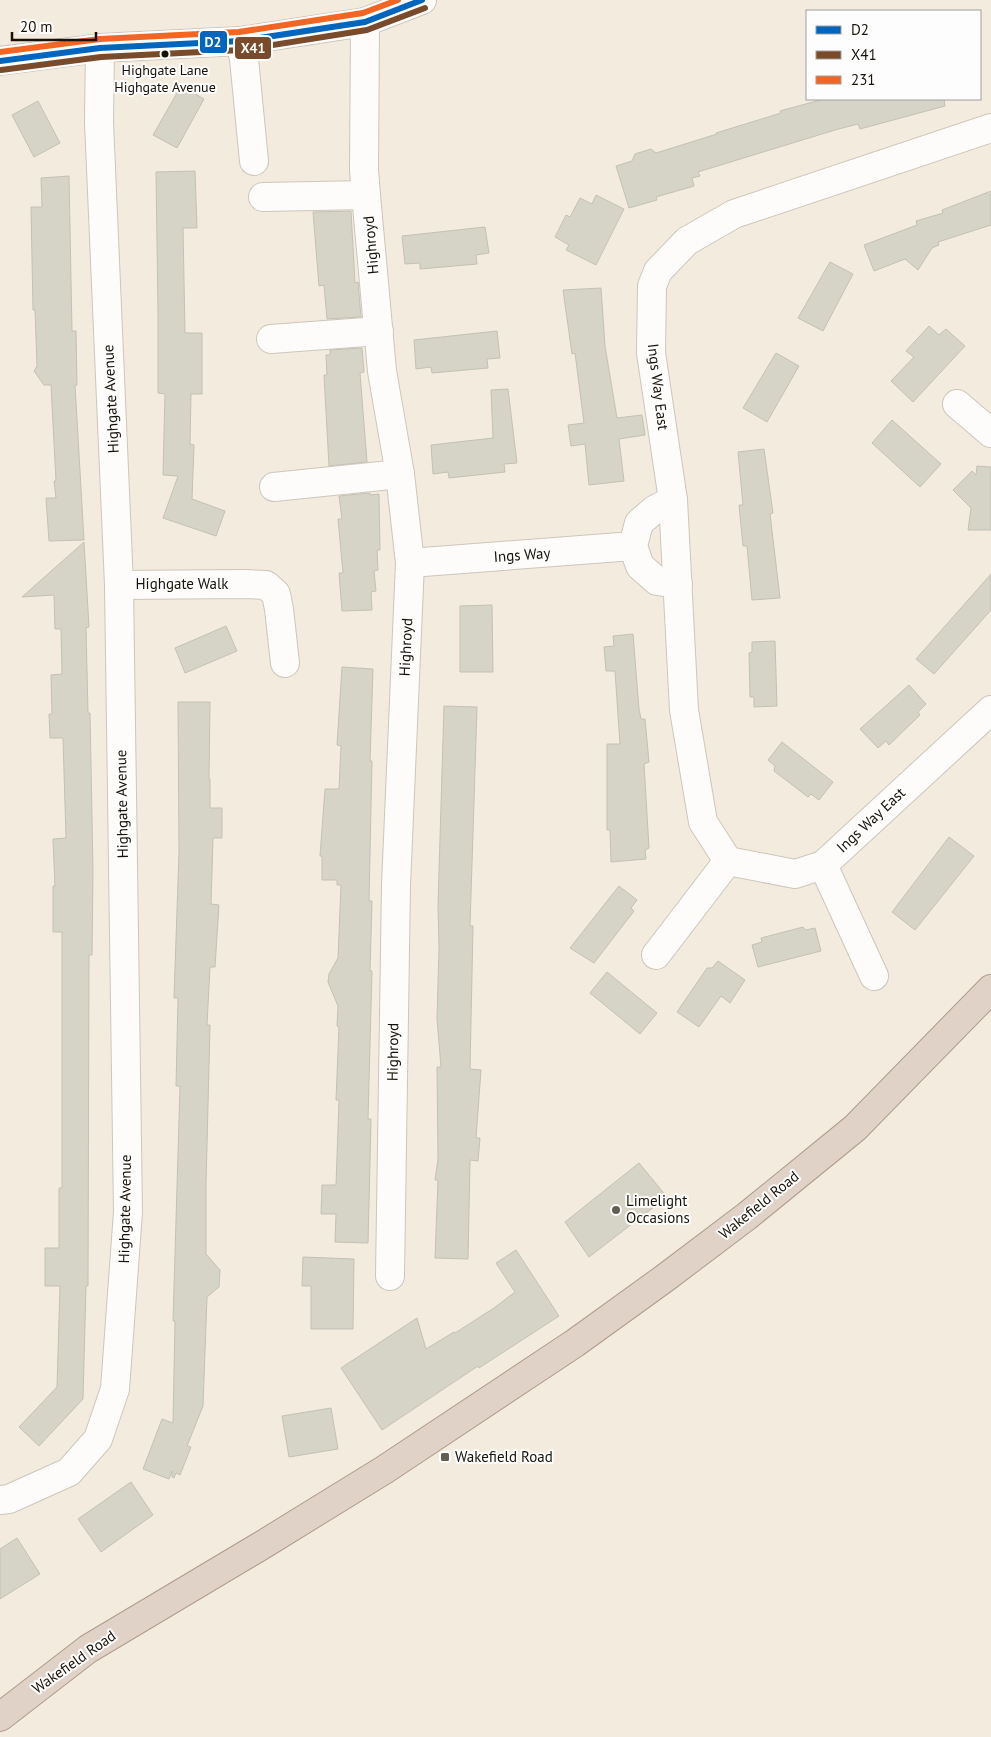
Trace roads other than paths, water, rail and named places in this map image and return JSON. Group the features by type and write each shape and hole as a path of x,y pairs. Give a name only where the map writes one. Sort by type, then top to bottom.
{"highway":[{"name":"Wakefield Road","path":"0,1717 88,1649 384,1470 574,1343 664,1278 747,1216 855,1128 991,989"}],"street":[{"path":"0,61 100,48 240,41 364,22 422,0"},
{"name":"Highroyd","path":"364,22 364,170 366,195 382,371 400,474 410,563 396,885 390,1276"},
{"path":"240,41 244,59 254,161"},
{"name":"Highgate Avenue","path":"0,1500 10,1499 69,1472 98,1439 115,1389 128,1212 119,585 99,122 100,48"},
{"name":"Ings Way East","path":"991,128 734,214 687,241 658,272 652,286 651,353 674,500 684,710 703,822 728,861 795,874 823,864 991,710"},
{"path":"263,197 366,195"},
{"path":"271,339 379,331"},
{"path":"957,404 991,433"},
{"path":"274,487 400,474"},
{"path":"674,500 654,510 639,522 633,546 640,566 657,581 678,584"},
{"name":"Ings Way","path":"410,563 633,546"},
{"name":"Highgate Walk","path":"119,585 266,585 276,594 280,609 285,663"},
{"path":"656,955 728,861"},
{"path":"823,864 874,976"}],"place":[{"name":"Highgate Lane Highgate Avenue","path":"165,54"},
{"name":"Limelight Occasions","path":"616,1210"},
{"name":"Wakefield Road","path":"445,1457"}]}
